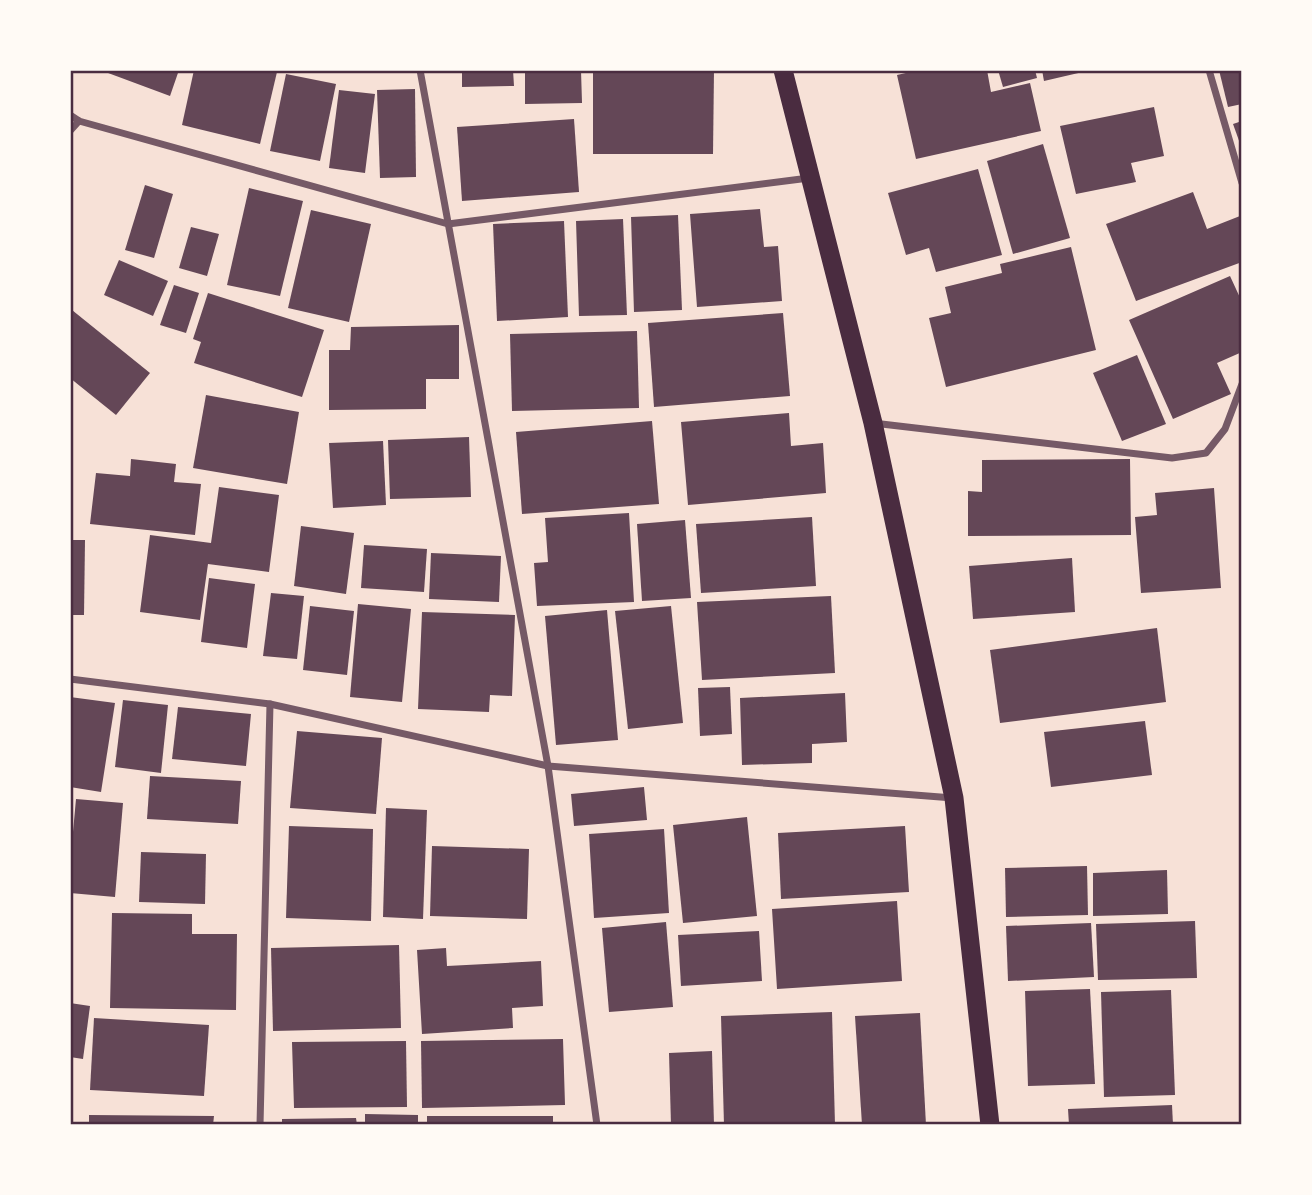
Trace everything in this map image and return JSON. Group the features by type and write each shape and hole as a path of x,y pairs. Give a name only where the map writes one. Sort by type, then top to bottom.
{"highway":[{"path":"783,70 873,423 954,798 990,1125"}],"street":[{"path":"420,70 548,766 597,1125"},
{"path":"1209,70 1242,183"},
{"path":"70,115 79,121 448,224 810,178"},
{"path":"70,131 79,121"},
{"path":"873,423 1172,458 1206,453 1225,429 1242,384"},
{"path":"70,679 270,704 548,766 954,798"},
{"path":"260,1125 270,704"}],"building":[{"path":"100,70 179,70 170,96"},
{"path":"194,70 277,72 260,144 182,125"},
{"path":"462,70 513,70 514,86 462,87"},
{"path":"525,70 581,70 582,103 525,104"},
{"path":"593,70 714,70 713,154 593,154"},
{"path":"919,70 987,70 991,92 1030,83 1041,131 916,159 897,75"},
{"path":"998,70 1035,70 1037,78 1003,87"},
{"path":"1042,70 1087,70 1087,71 1044,81"},
{"path":"1219,70 1242,70 1242,104 1228,107"},
{"path":"286,74 336,84 320,161 270,151"},
{"path":"415,89 416,177 380,178 377,90"},
{"path":"339,90 375,94 365,173 329,168"},
{"path":"1154,107 1164,156 1131,163 1136,182 1076,194 1060,126"},
{"path":"574,119 579,192 462,201 457,127"},
{"path":"1242,121 1242,149 1233,124"},
{"path":"1043,144 1070,238 1013,254 987,161"},
{"path":"978,169 1002,255 936,272 929,248 906,255 888,193"},
{"path":"145,185 173,194 154,258 125,250"},
{"path":"249,188 303,201 280,296 227,285"},
{"path":"1193,192 1207,229 1240,216 1242,262 1136,301 1106,224"},
{"path":"760,209 764,247 778,246 782,301 697,307 690,214"},
{"path":"311,210 371,224 349,322 288,308"},
{"path":"678,215 682,310 634,312 631,217"},
{"path":"623,219 627,315 579,316 576,221"},
{"path":"564,221 568,317 497,321 493,224"},
{"path":"191,227 219,234 207,276 179,268"},
{"path":"1071,247 1096,350 946,387 929,318 951,313 945,287 1002,273 1000,264"},
{"path":"119,260 168,281 153,316 104,295"},
{"path":"1230,276 1242,302 1242,352 1217,363 1231,394 1173,419 1129,320"},
{"path":"174,285 199,293 186,333 160,325"},
{"path":"208,293 324,330 302,397 194,363 201,342 193,339"},
{"path":"72,310 150,373 116,415 70,378"},
{"path":"783,313 790,396 654,407 648,323"},
{"path":"459,325 459,379 426,379 426,409 329,410 329,350 350,350 351,327"},
{"path":"637,331 639,408 512,411 510,334"},
{"path":"1137,355 1166,424 1122,441 1093,373"},
{"path":"206,395 299,412 287,484 193,468"},
{"path":"789,413 791,446 823,443 826,493 688,505 681,422"},
{"path":"652,421 659,504 522,514 516,432"},
{"path":"469,437 471,497 390,499 388,440"},
{"path":"383,441 386,505 333,508 329,443"},
{"path":"131,459 176,464 174,482 201,484 195,535 90,524 96,473 130,476"},
{"path":"1130,459 1131,535 968,536 968,491 982,492 982,460"},
{"path":"219,487 279,495 269,572 208,564 200,620 140,612 150,535 211,543"},
{"path":"1214,488 1221,588 1141,593 1135,517 1157,515 1155,493"},
{"path":"629,513 634,602 537,606 534,563 548,562 545,518"},
{"path":"812,517 816,586 701,593 696,524"},
{"path":"685,520 691,598 642,601 637,524"},
{"path":"301,526 354,533 346,594 294,586"},
{"path":"70,540 85,540 84,615 70,615"},
{"path":"364,545 427,549 424,592 361,588"},
{"path":"431,553 501,556 499,602 429,599"},
{"path":"1072,558 1075,612 973,619 969,566"},
{"path":"209,578 255,584 247,648 201,642"},
{"path":"271,593 304,596 297,659 263,656"},
{"path":"831,596 835,673 702,680 697,602"},
{"path":"358,604 411,609 402,702 350,697"},
{"path":"310,606 354,611 347,675 303,670"},
{"path":"671,606 683,723 628,729 615,611"},
{"path":"607,610 618,740 556,745 545,616"},
{"path":"422,612 515,615 512,696 490,695 489,712 418,709"},
{"path":"1157,628 1166,702 1000,723 990,650"},
{"path":"730,687 732,734 700,736 698,688"},
{"path":"845,693 847,742 812,744 812,763 742,765 740,698"},
{"path":"70,697 115,703 101,792 70,787"},
{"path":"123,700 168,705 161,773 115,767"},
{"path":"178,707 251,714 246,766 172,759"},
{"path":"1145,721 1152,775 1051,787 1044,732"},
{"path":"297,731 382,738 376,814 290,808"},
{"path":"150,776 241,781 238,824 147,819"},
{"path":"644,787 647,820 574,826 571,794"},
{"path":"76,799 123,803 115,897 70,893"},
{"path":"386,808 427,810 423,919 383,917"},
{"path":"747,817 757,916 683,923 673,825"},
{"path":"289,826 373,829 371,921 286,918"},
{"path":"905,826 909,892 781,899 778,833"},
{"path":"664,829 669,913 594,918 589,834"},
{"path":"432,846 529,849 527,919 430,916"},
{"path":"141,852 206,854 205,904 139,902"},
{"path":"1087,866 1088,915 1006,917 1005,868"},
{"path":"1167,870 1168,914 1093,916 1093,873"},
{"path":"897,901 902,981 777,989 772,909"},
{"path":"112,913 192,914 192,934 237,934 236,1010 110,1008"},
{"path":"1195,921 1197,978 1098,980 1096,924"},
{"path":"666,922 673,1007 609,1012 602,928"},
{"path":"1091,923 1094,977 1008,981 1006,926"},
{"path":"759,931 762,981 681,986 678,935"},
{"path":"399,945 401,1028 273,1031 271,948"},
{"path":"446,948 447,966 541,961 543,1006 512,1008 513,1028 422,1034 417,950"},
{"path":"1090,989 1095,1084 1028,1086 1025,991"},
{"path":"1171,990 1175,1095 1104,1097 1101,992"},
{"path":"70,1003 90,1006 83,1059 70,1057"},
{"path":"832,1012 835,1125 724,1125 721,1016"},
{"path":"920,1013 926,1125 862,1125 855,1016"},
{"path":"94,1018 209,1025 204,1096 90,1090"},
{"path":"563,1039 565,1105 422,1108 421,1041"},
{"path":"406,1041 407,1107 294,1108 292,1042"},
{"path":"712,1051 714,1125 671,1125 669,1053"},
{"path":"1172,1105 1173,1125 1069,1125 1068,1109"},
{"path":"365,1114 418,1115 418,1125 365,1125"},
{"path":"89,1115 214,1116 213,1125 89,1125"},
{"path":"427,1116 553,1116 553,1125 427,1125"},
{"path":"356,1118 357,1125 282,1125 282,1119"}]}
